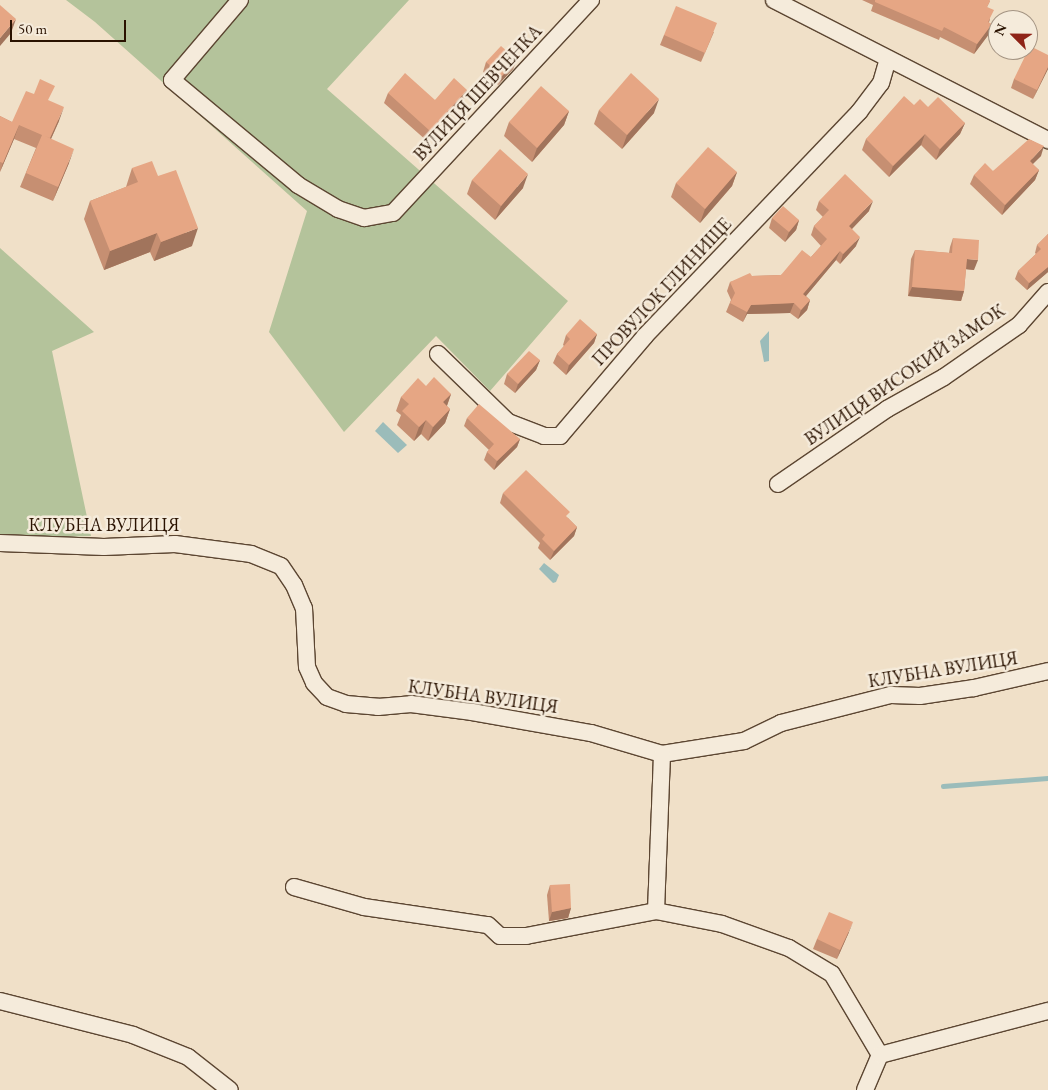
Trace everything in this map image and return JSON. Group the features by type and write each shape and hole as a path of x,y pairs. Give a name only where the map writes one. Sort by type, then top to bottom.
{"street":[{"name":"ВУЛИЦЯ ШЕВЧЕНКА","path":"240,0 172,80 298,185 338,209 364,218 393,213 591,0"},
{"path":"774,0 1048,140"},
{"name":"ПРОВУЛОК ГЛИНИЩЕ","path":"438,354 508,422 544,436 560,436 644,336 859,112 881,83 888,59"},
{"name":"ВУЛИЦЯ ВИСОКИЙ ЗАМОК","path":"778,484 887,409 944,377 1019,325 1048,292"},
{"name":"КЛУБНА ВУЛИЦЯ","path":"0,543 104,547 175,544 251,554 281,566 294,585 304,608 306,668 314,683 327,697 346,704 378,707 411,704 490,715 591,733 662,754 744,741 781,723 891,695 920,696 974,688 1048,671"},
{"path":"656,911 662,754"},
{"path":"294,887 364,907 488,925 500,936 526,936 656,911 687,915 757,934 789,948 832,974 880,1055"},
{"path":"0,1002 133,1034 188,1057 230,1090"},
{"path":"880,1055 1048,1011"},
{"path":"865,1090 880,1055"}],"green space":[{"path":"66,0 409,0 327,89 568,301 490,391 436,336 344,432 269,332 307,211 95,22"},
{"path":"0,248 94,332 52,351 91,536 0,539"}],"water":[{"path":"769,331 769,361 764,362 760,341"},
{"path":"383,422 407,445 398,453 375,431"},
{"path":"544,563 559,575 556,582 553,583 539,569"}],"building":[{"path":"875,0 989,0 987,7 994,10 988,10 988,29 977,44 944,27 942,31 875,2"},
{"path":"0,5 16,19 0,38"},
{"path":"676,6 717,23 705,53 664,35"},
{"path":"501,46 517,60 502,76 486,62"},
{"path":"1038,50 1048,55 1048,67 1037,90 1014,79 1023,60 1038,60"},
{"path":"405,73 435,100 454,78 467,90 430,131 388,93"},
{"path":"631,73 659,99 627,135 599,110"},
{"path":"40,79 55,86 48,100 64,107 50,138 45,136 74,149 58,187 26,173 42,135 19,125 3,163 0,162 0,116 12,122 26,91 34,94"},
{"path":"541,86 569,111 537,148 509,122"},
{"path":"904,96 914,105 920,99 928,107 938,97 965,123 940,149 925,134 893,166 866,139"},
{"path":"1029,139 1044,146 1030,161 1039,170 1005,205 974,175 985,163 993,171"},
{"path":"708,147 737,172 705,209 676,183"},
{"path":"500,149 528,174 501,206 472,180"},
{"path":"152,161 158,176 176,170 198,228 161,242 157,233 110,251 90,201 138,182 132,168"},
{"path":"845,174 873,201 849,226 860,237 843,254 840,251 803,294 810,300 801,310 794,303 751,305 747,312 730,303 735,293 730,282 750,273 752,276 781,275 802,250 811,257 827,239 814,226 829,210 819,201"},
{"path":"783,206 799,220 789,232 772,218"},
{"path":"1048,234 1048,267 1029,283 1018,271 1041,249 1037,245"},
{"path":"953,238 979,240 978,260 967,259 964,291 912,287 915,250 952,253"},
{"path":"580,319 597,334 569,365 557,354 570,339 566,335"},
{"path":"529,351 540,360 518,384 507,374"},
{"path":"434,377 451,394 443,402 450,409 433,427 426,420 419,427 402,411 409,404 401,397 418,378 426,386"},
{"path":"479,404 520,439 497,461 487,452 494,444 467,418"},
{"path":"526,470 570,512 566,516 577,527 554,551 542,539 545,535 503,493"},
{"path":"570,884 571,908 552,912 550,885"},
{"path":"829,912 853,922 840,950 817,939"}],"waterway":[{"path":"943,786 1048,778"}]}
